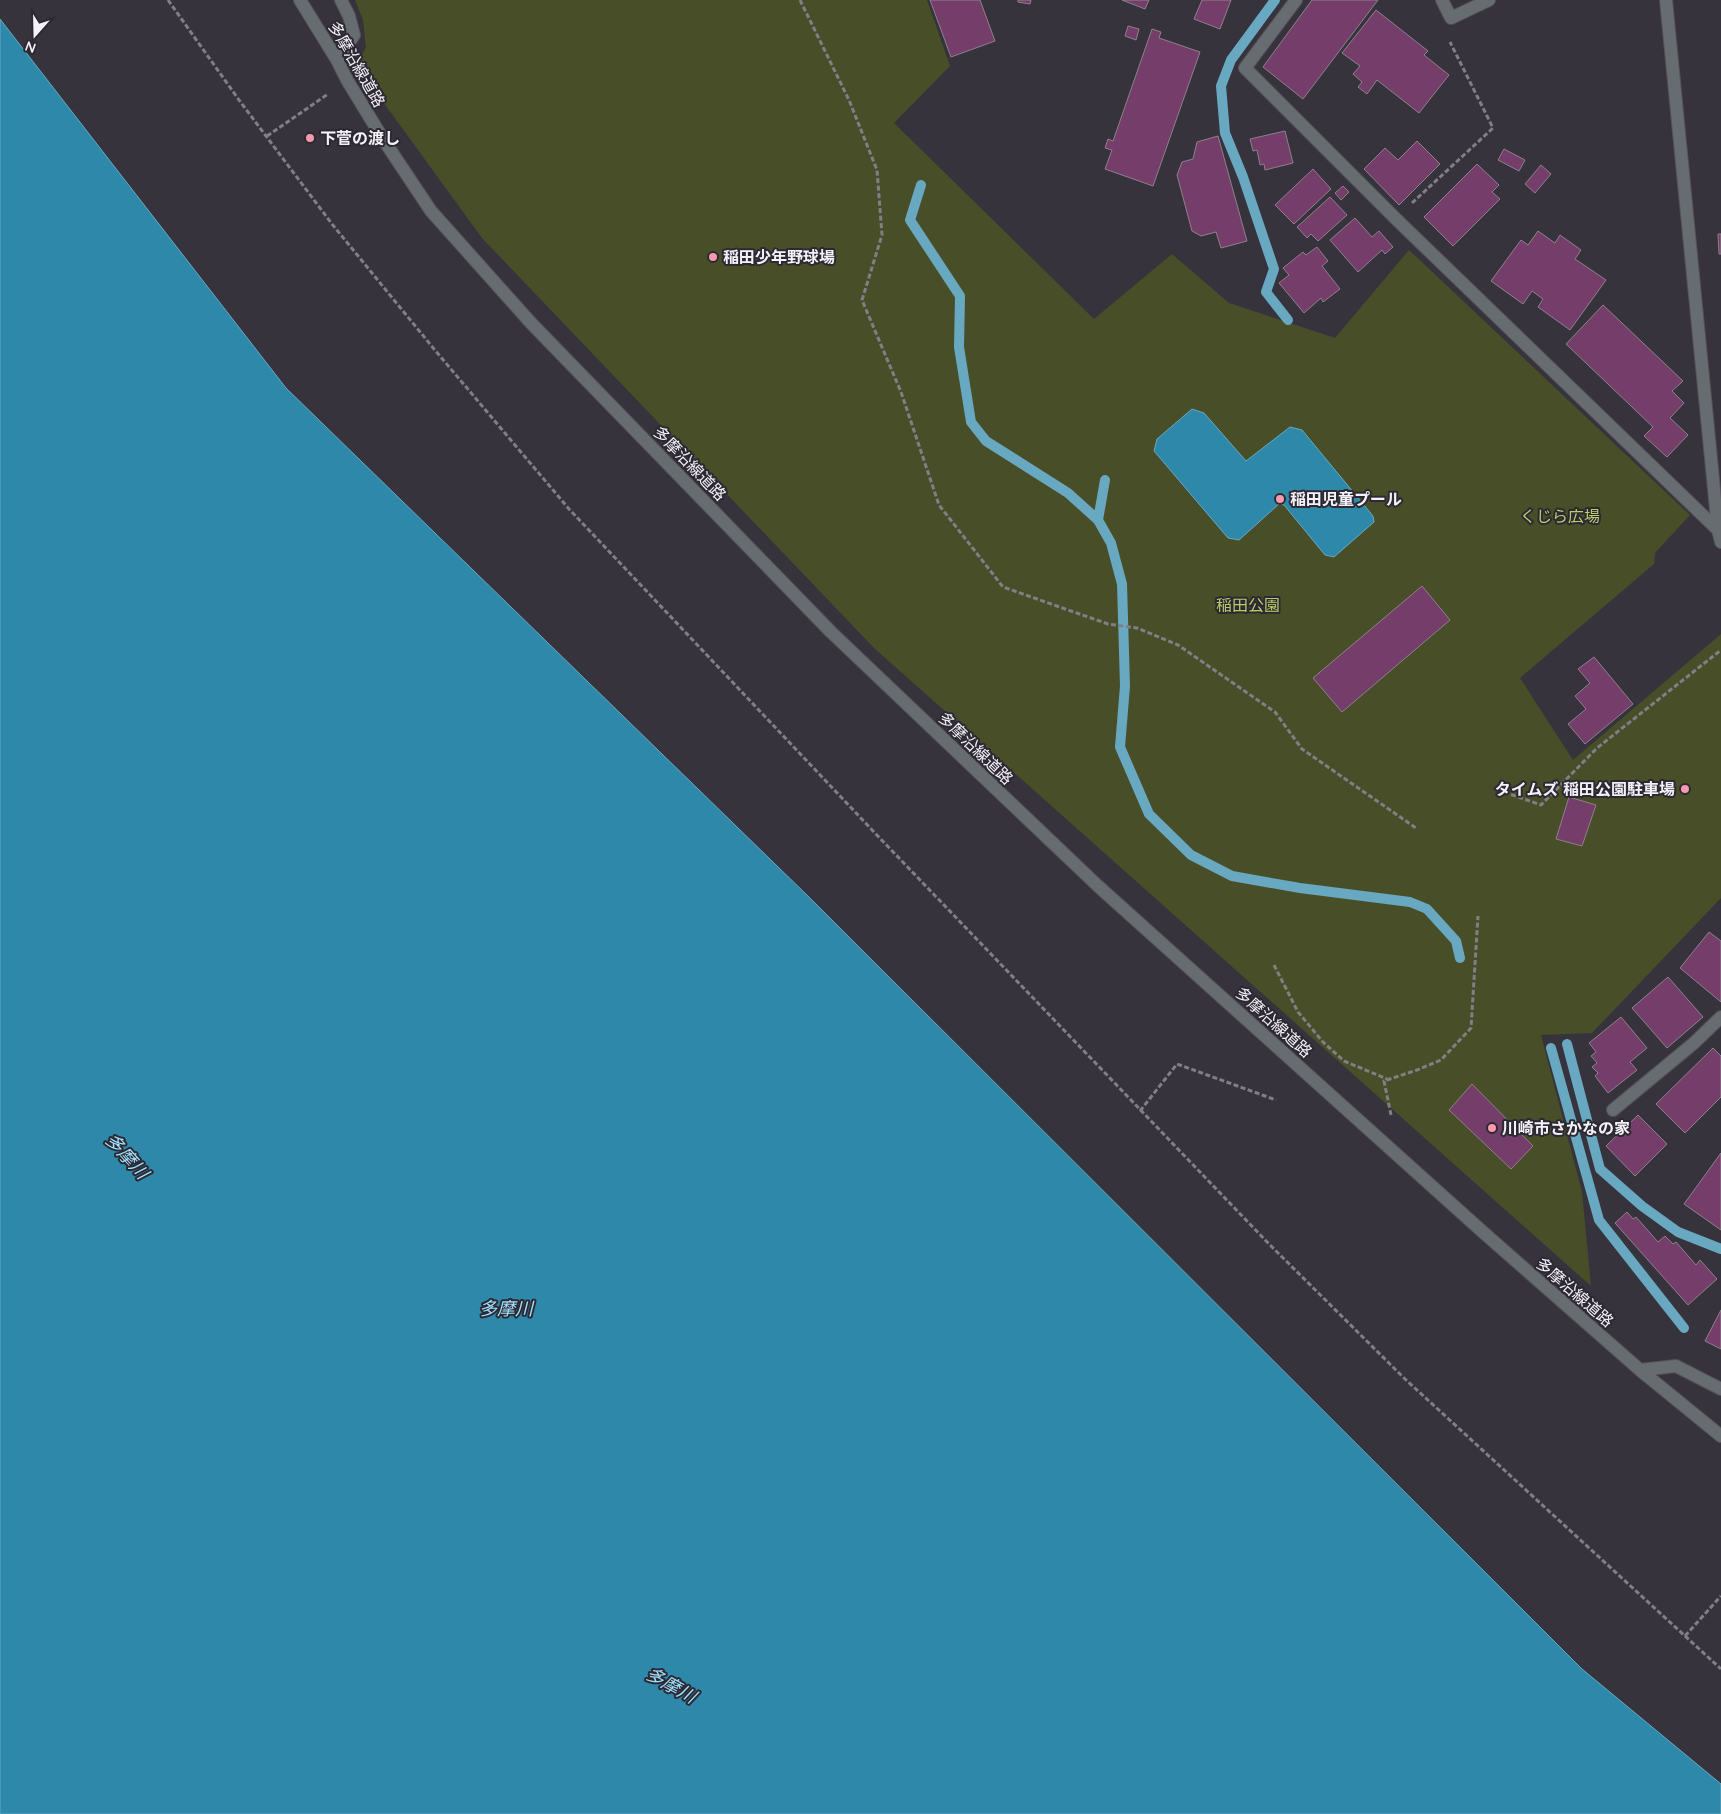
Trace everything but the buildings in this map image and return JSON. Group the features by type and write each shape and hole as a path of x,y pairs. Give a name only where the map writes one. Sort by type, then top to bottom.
{"street":[{"name":"多摩沿線道路","path":"300,0 337,60 382,140 431,211 531,323 831,632 1098,886 1399,1157 1640,1370 1721,1436"},
{"path":"337,60 354,35 349,16 341,0"},
{"path":"1296,0 1245,68 1719,536"},
{"path":"1442,0 1451,18 1489,0"},
{"path":"1666,0 1719,536"},
{"path":"1613,1110 1694,1043 1721,1016"},
{"path":"1640,1370 1676,1366 1721,1389"}],"path":[{"path":"168,0 332,224 458,378 569,509 1140,1111 1269,1244 1405,1379 1721,1669"},
{"path":"800,0 849,100 877,170 882,235 862,300 901,392 939,505 1003,587 1108,624 1137,628 1178,645 1275,712 1302,749 1416,828"},
{"path":"1395,218 1493,128 1444,31 1451,18"},
{"path":"267,136 347,80"},
{"path":"1504,792 1541,805 1597,748 1721,650"},
{"path":"1399,1157 1384,1080 1441,1060 1471,1028 1478,916"},
{"path":"1274,965 1298,1012 1323,1042 1344,1061 1388,1080"},
{"path":"1140,1111 1177,1064 1276,1100"},
{"path":"1685,1636 1721,1596"}],"green space":[{"name":"稲田公園","path":"355,0 927,0 950,66 894,123 1094,319 1172,254 1229,303 1335,338 1409,250 1690,515 1655,553 1654,564 1520,678 1573,760 1721,634 1721,898 1592,1033 1541,1035 1582,1192 1591,1286 874,648 482,238 357,66 366,47 363,20"}],"water":[{"name":"多摩川","path":"0,19 286,388 811,899 1582,1669 1721,1784 1721,1814 0,1814"},
{"path":"1192,409 1204,413 1246,461 1290,427 1302,430 1373,516 1374,522 1334,557 1325,555 1284,505 1279,504 1239,540 1228,538 1154,451 1157,439"}],"waterway":[{"path":"1275,0 1231,60 1221,86 1225,133 1243,177 1274,269 1266,292 1288,320"},
{"path":"921,185 910,220 960,296 959,347 971,422 986,441 1068,493 1098,520 1111,543 1122,584 1125,686 1120,747 1149,814 1191,855 1232,876 1300,888 1410,902 1427,909 1456,941 1460,958"},
{"path":"1098,520 1105,480"},
{"path":"1567,1044 1600,1169 1642,1206 1678,1232 1721,1249"},
{"path":"1551,1048 1599,1220 1684,1328"}],"place":[{"name":"下菅の渡し","path":"310,138"},
{"name":"稲田少年野球場","path":"713,257"},
{"name":"稲田児童プール","path":"1280,499"},
{"name":"タイムズ 稲田公園駐車場","path":"1685,789"},
{"name":"川崎市さかなの家","path":"1492,1128"}],"park label":[{"name":"くじら広場","path":"1560,516"}]}
